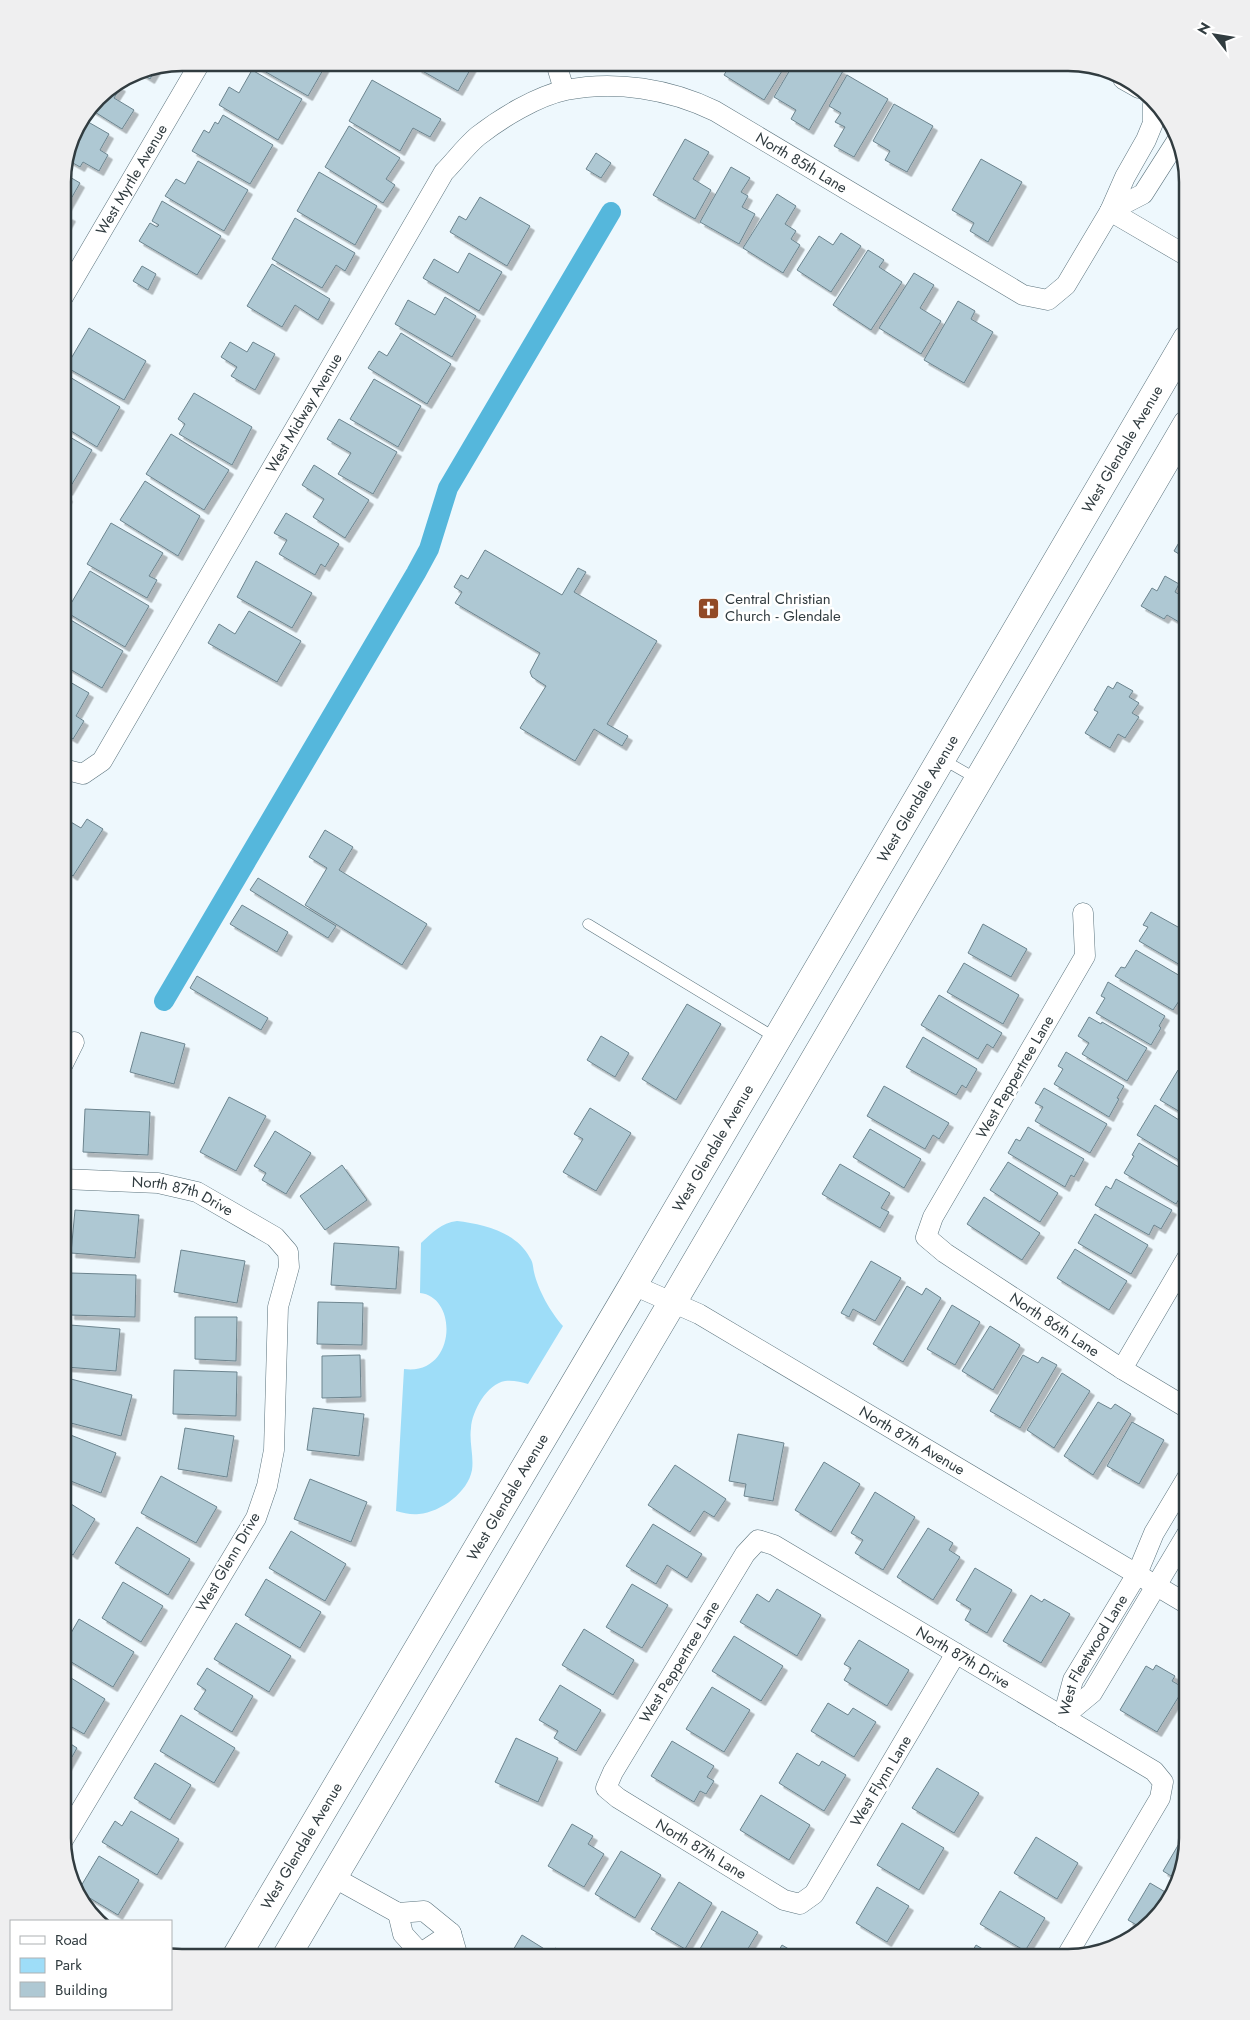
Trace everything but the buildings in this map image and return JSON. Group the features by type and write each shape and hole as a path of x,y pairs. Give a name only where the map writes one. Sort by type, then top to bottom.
{"main road":[{"name":"West Glendale Avenue","path":"241,1949 633,1285 940,758 1179,353"},
{"path":"291,1949 1179,439"},
{"path":"296,1855 333,1877"}],"street":[{"name":"West Myrtle Avenue","path":"71,283 195,71"},
{"path":"558,71 564,90"},
{"name":"North 85th Lane","path":"564,90 635,88 671,94 694,101 1023,295 1048,300 1066,285 1110,212"},
{"name":"West Midway Avenue","path":"71,772 83,774 102,761 444,172 478,137 524,106 564,90"},
{"path":"1110,212 1125,177 1146,140 1153,123 1153,111"},
{"path":"1146,140 1173,146"},
{"path":"1110,212 1143,194 1173,147"},
{"path":"1110,212 1179,251"},
{"name":"West Peppertree Lane","path":"926,1237 933,1217 1085,956 1083,912"},
{"path":"71,1048 74,1042"},
{"name":"North 87th Drive","path":"71,1179 158,1183 197,1192 275,1237 288,1252"},
{"name":"North 86th Lane","path":"926,1237 945,1253 1122,1369 1179,1403"},
{"name":"West Glenn Drive","path":"71,1827 256,1518 267,1486 274,1450 278,1307 288,1266 288,1252"},
{"path":"1122,1369 1179,1273"},
{"name":"North 87th Avenue","path":"633,1285 707,1319 1179,1599"},
{"name":"West Fleetwood Lane","path":"1062,1717 1072,1680 1136,1574 1154,1533 1179,1497"},
{"name":"West Peppertree Lane","path":"606,1788 613,1772 745,1554 758,1540"},
{"name":"North 87th Drive","path":"758,1540 774,1545 1154,1771 1163,1782 1160,1798 1071,1949"},
{"name":"West Fleetwood Lane","path":"1062,1717 1092,1693 1179,1549"},
{"name":"West Flynn Lane","path":"800,1904 814,1894 956,1654"},
{"name":"North 87th Lane","path":"606,1788 618,1798 784,1900 800,1904"},
{"path":"333,1877 398,1913 424,1911 451,1933 456,1949"},
{"path":"398,1913 403,1934 417,1949"},
{"path":"430,1949 451,1933"}],"lane":[{"path":"940,758 978,780"},
{"path":"588,924 777,1039"}],"green space":[{"path":"457,1221 488,1227 517,1242 531,1260 542,1294 563,1326 528,1384 514,1381 498,1383 492,1387 477,1406 471,1428 472,1470 465,1486 452,1500 436,1509 419,1514 408,1514 396,1511 404,1369 421,1368 434,1361 442,1349 446,1335 446,1321 441,1308 433,1298 420,1293 421,1243 442,1226"}],"waterway":[{"path":"164,1001 416,573 429,549 448,488 611,212"}],"place":[{"name":"Central Christian Church - Glendale","path":"709,608"}]}
